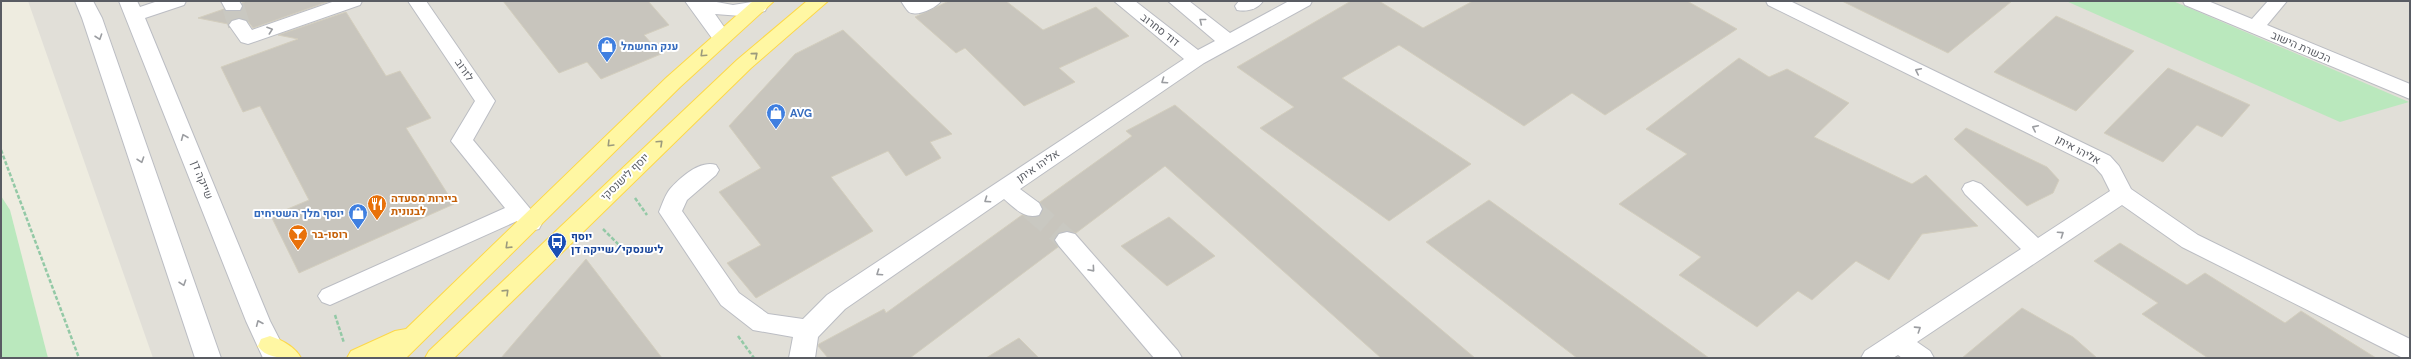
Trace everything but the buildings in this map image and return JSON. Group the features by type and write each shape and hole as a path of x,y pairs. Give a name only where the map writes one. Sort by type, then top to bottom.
{"main road":[{"name":"יוסף לישנסקי","path":"438,358 744,64 819,1"},
{"path":"390,358 420,331 526,216 721,37 761,4"},
{"path":"360,358 420,331"}],"street":[{"path":"84,1 92,18 205,348 218,358"},
{"path":"132,8 177,1"},
{"path":"239,25 248,38 353,1"},
{"name":"לזרוב","path":"417,1 485,101 462,142 526,216"},
{"path":"694,1 719,10 740,12 761,4"},
{"path":"694,1 714,24 721,37"},
{"path":"910,1 916,8 932,1"},
{"name":"דוד סחרוב","path":"1123,1 1197,59"},
{"path":"1177,1 1228,41"},
{"name":"אליהו איתן","path":"801,349 836,302 1197,59 1303,1"},
{"name":"אליהו איתן","path":"1775,1 2102,161 2111,171 2122,194"},
{"name":"הכשרת הישוב","path":"2192,1 2410,92"},
{"path":"2254,28 2278,1"},
{"name":"שייקה דן","path":"132,8 278,354"},
{"path":"708,170 678,195 670,212 730,299 801,349"},
{"path":"1005,188 1031,209"},
{"path":"1973,189 2036,250"},
{"path":"1888,352 2036,250 2122,194 2190,241 2410,350"},
{"path":"330,296 526,216"},
{"path":"1067,240 1169,358"},
{"path":"451,358 487,310"},
{"path":"1888,352 1921,358"}],"path":[{"path":"1,150 71,342 79,358"}],"shaded area":[{"path":"28,1 2410,1 2410,358 153,358"}],"green space":[{"path":"2066,1 2173,1 2409,102 2340,122"},
{"path":"1,196 10,210 48,358 1,358"}],"tunnel":[{"path":"233,6 239,25"},
{"path":"1031,209 1067,240"}],"place":[{"name":"ענק החשמל","path":"607,63"},
{"name":"AVG","path":"776,130"},
{"name":"ביירות מסעדה לבנונית","path":"377,221"},
{"name":"יוסף מלך השטיחים","path":"358,230"},
{"name":"רוסו-בר","path":"298,251"},
{"name":"יוסף לישנסקי/שייקה דן","path":"557,259"}]}
